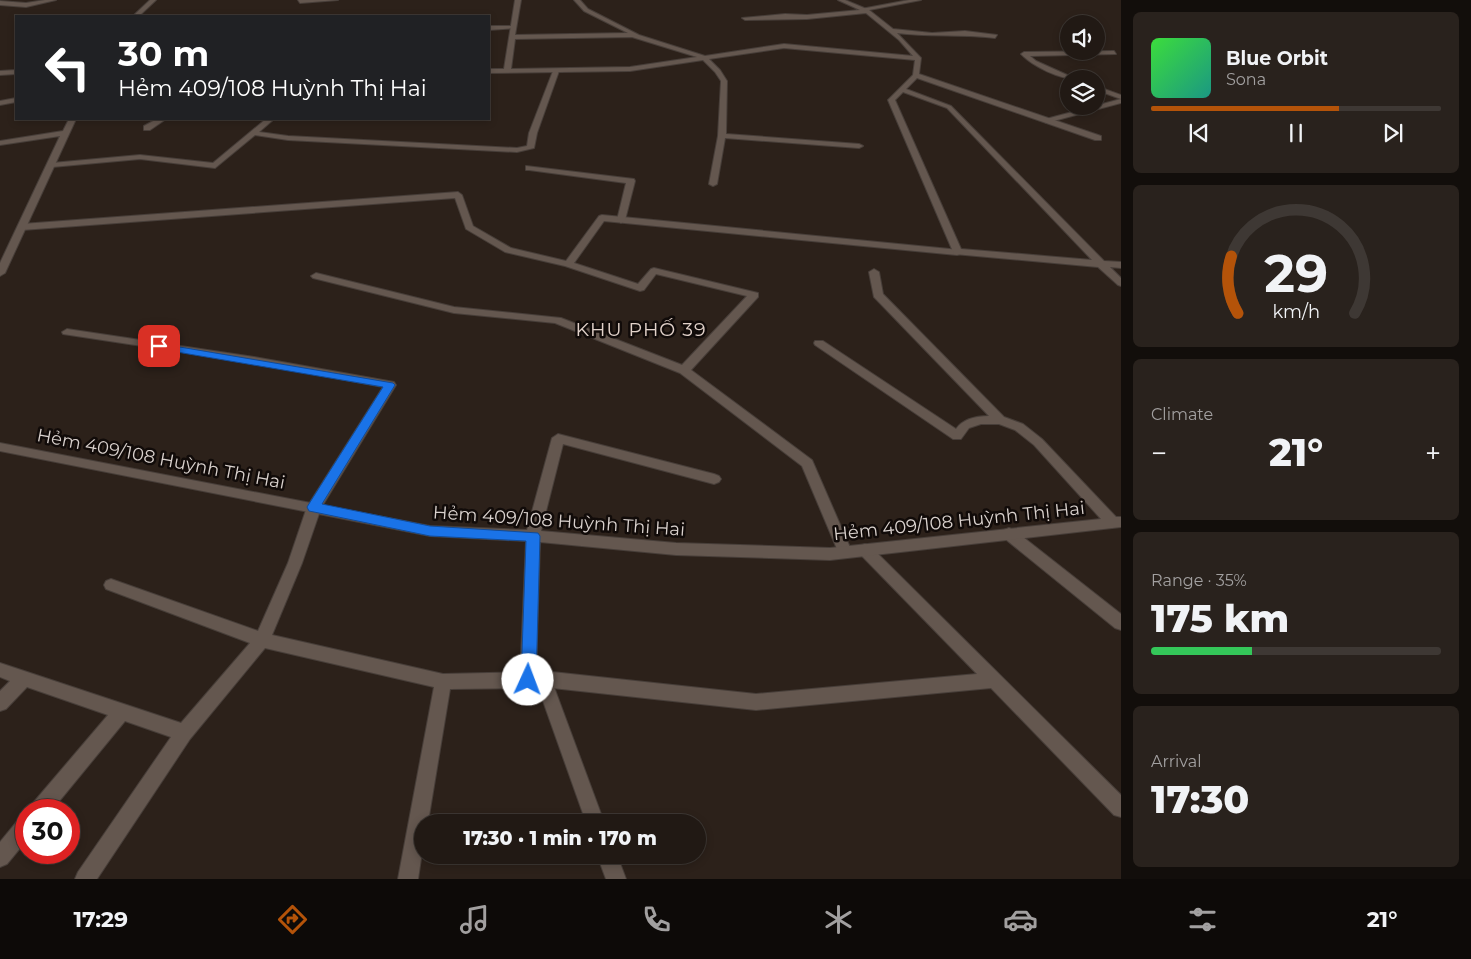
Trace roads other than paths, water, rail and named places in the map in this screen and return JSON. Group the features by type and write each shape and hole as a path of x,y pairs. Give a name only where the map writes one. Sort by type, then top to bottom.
{"street":[{"path":"0,9 33,8 53,0"},
{"path":"137,15 153,0"},
{"path":"300,1 335,0"},
{"path":"507,72 518,0"},
{"path":"577,0 586,10 634,35 705,58 718,71 724,81 722,136 713,184"},
{"path":"841,0 865,10 892,31 918,58"},
{"path":"746,18 807,17 865,10 918,0"},
{"path":"0,3 26,5 45,3"},
{"path":"490,28 513,28"},
{"path":"892,31 932,35 965,33 995,36"},
{"path":"512,37 634,35"},
{"path":"490,71 630,69 784,46 918,58"},
{"path":"1060,73 1034,62 1024,54 1114,53"},
{"path":"918,58 916,74 903,90 891,100 957,252"},
{"path":"253,133 298,138 517,150 530,148 533,133 548,97 556,71"},
{"path":"0,72 15,72"},
{"path":"916,74 1098,138"},
{"path":"903,90 949,107 1121,283"},
{"path":"1105,91 1121,97"},
{"path":"0,103 15,100"},
{"path":"1050,121 1121,101"},
{"path":"0,273 72,120"},
{"path":"147,128 160,120"},
{"path":"52,165 140,157 215,166 269,120"},
{"path":"0,143 66,133"},
{"path":"722,136 859,146"},
{"path":"529,168 631,181 621,220"},
{"path":"22,227 458,195 469,227 508,250 568,264 640,288 654,271 754,295 684,370"},
{"path":"568,264 602,218 957,252 1121,265"},
{"path":"874,272 878,296 1000,420"},
{"path":"316,276 454,310 556,320 684,370 807,462 845,552"},
{"path":"67,332 254,360 390,385 314,507 295,562 262,640 184,733 85,879"},
{"path":"819,343 957,436 960,429 971,422 1000,420 1019,427 1038,442 1117,523"},
{"path":"593,814 535,679 533,536 558,438 714,479"},
{"name":"Hẻm 409/108 Huỳnh Thị Hai","path":"0,447 430,531 533,536 676,549 830,554 1117,523"},
{"path":"1009,534 1121,623"},
{"path":"865,550 1121,808"},
{"path":"111,585 262,640 443,682 535,679 756,702 993,680"},
{"path":"0,670 184,733"},
{"path":"0,703 24,678"},
{"path":"408,879 443,682"},
{"path":"49,799 122,712"},
{"path":"0,857 15,839"},
{"path":"611,864 616,879"}],"district":[{"name":"KHU PHỐ 39","path":"641,329"}]}
